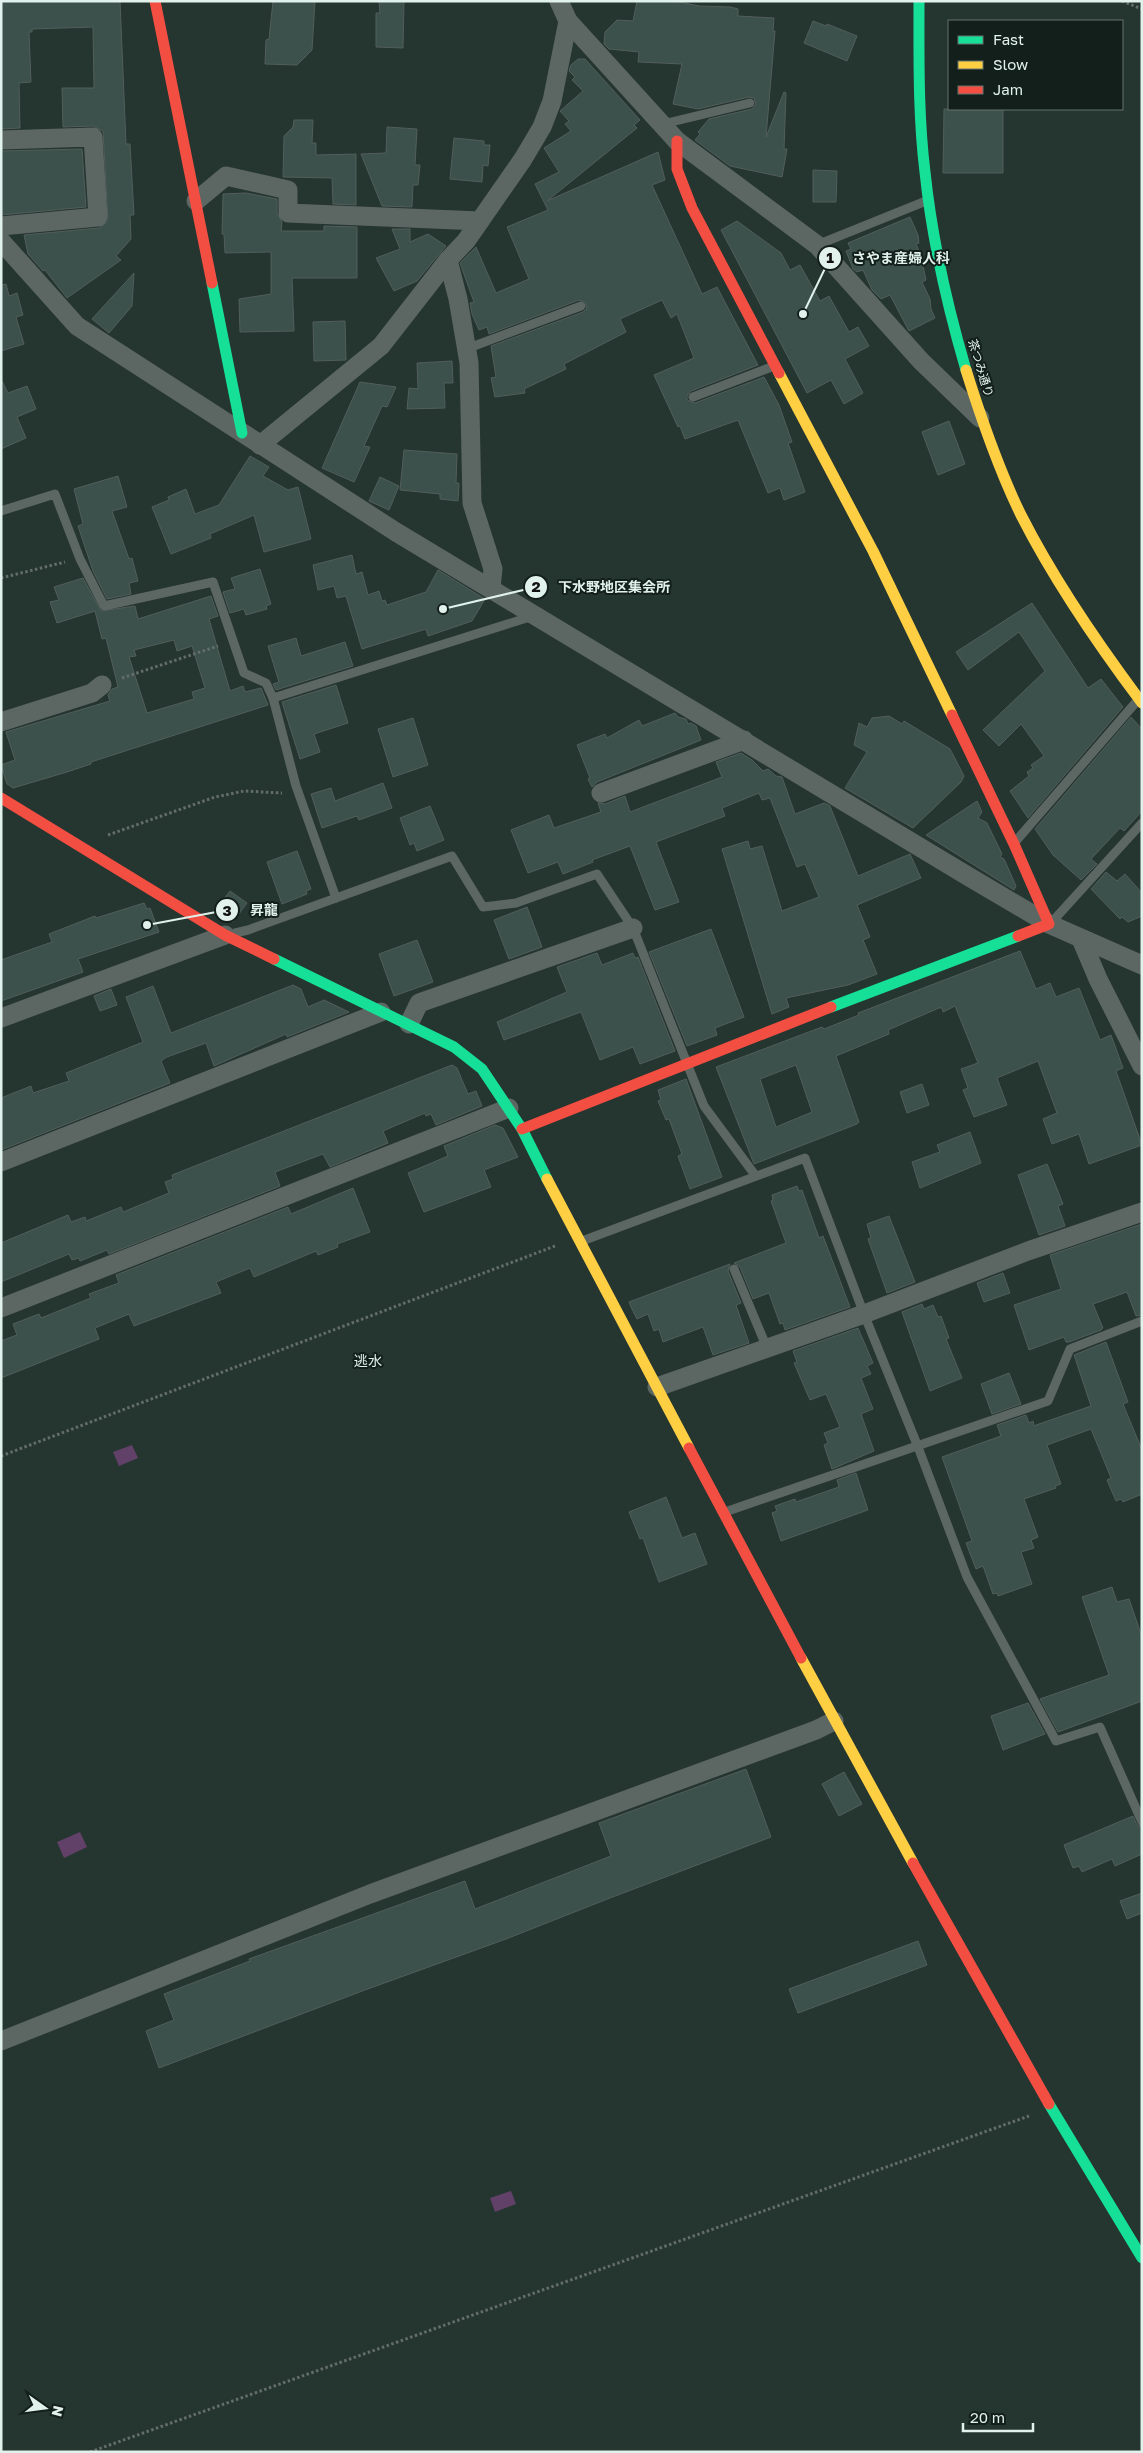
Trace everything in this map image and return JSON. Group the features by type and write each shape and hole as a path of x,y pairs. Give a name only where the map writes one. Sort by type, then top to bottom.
{"street":[{"path":"155,1 242,433"},
{"path":"559,1 568,21 677,141 817,245 921,361 982,421"},
{"name":"茶つみ通り","path":"919,1 921,130 928,200 941,270 959,348 982,421 1024,522 1076,608 1140,701"},
{"path":"260,445 381,346 448,260 466,241 542,127 552,101 568,21"},
{"path":"1,140 93,137 98,217 1,226"},
{"path":"677,141 677,169 692,208 873,551 1014,844 1049,924"},
{"path":"196,200 226,176 288,190 288,213 480,221"},
{"path":"1,241 77,326 396,532 1049,924 1142,965"},
{"path":"448,260 458,299 469,363 472,502 493,568 491,588"},
{"path":"1,722 92,693 102,685"},
{"path":"601,793 744,740"},
{"path":"1,798 225,935 408,1024 467,1056 482,1069 522,1129 578,1240 834,1721 1051,2108 1142,2258"},
{"path":"522,1129 685,1063 1049,924"},
{"path":"408,1024 419,1003 633,928"},
{"path":"1,1018 225,935"},
{"path":"1082,939 1098,979 1142,1066"},
{"path":"1,1162 381,1012"},
{"path":"1,1308 509,1108"},
{"path":"656,1387 864,1314 1028,1251 1142,1212"},
{"path":"1,2041 370,1894 816,1730 834,1721"}],"lane":[{"path":"663,124 750,103"},
{"path":"817,245 928,200"},
{"path":"466,349 580,306"},
{"path":"693,397 776,365"},
{"path":"1,510 56,494 80,559 104,606 213,582 244,673 266,684 273,698 300,794 336,898"},
{"path":"273,698 536,615"},
{"path":"1014,844 1140,701"},
{"path":"1049,924 1142,823"},
{"path":"225,935 248,930 452,856 483,907 516,902 597,874 633,928 685,1063 704,1106 755,1175"},
{"path":"578,1240 805,1158 967,1577 1056,1741 1100,1727 1142,1822"},
{"path":"734,1269 767,1348"},
{"path":"722,1513 1048,1401 1070,1349 1142,1321"}],"path":[{"path":"1122,1 1142,9"},
{"path":"1,578 80,559"},
{"path":"102,685 233,641"},
{"path":"77,846 215,797 244,792 300,794"},
{"path":"1,1456 504,1264 578,1240"},
{"path":"90,2452 1051,2108"}],"shaded area":[{"path":"132,1445 138,1458 119,1466 113,1452"},
{"path":"80,1832 87,1847 64,1858 57,1842"},
{"path":"511,2191 516,2204 495,2212 490,2198"}],"building":[{"path":"1,1 120,1 126,144 130,144 134,215 130,215 131,239 116,256 121,260 67,298 45,270 43,271 28,254 24,235 99,228 108,221 103,131 93,126 63,127 62,88 94,88 93,27 32,29 32,32 29,32 31,82 19,83 20,128 1,129"},
{"path":"273,1 315,1 312,50 297,65 265,64 266,40 269,39"},
{"path":"379,1 404,1 403,48 376,47 376,13 380,13"},
{"path":"637,1 675,1 699,6 731,7 738,9 738,16 774,18 773,31 775,31 766,137 784,92 786,93 784,149 787,149 782,177 730,166 695,140 700,134 698,132 709,119 752,109 756,104 754,98 749,97 698,109 673,104 682,64 638,62 639,52 609,49 604,44 605,32 617,20 633,21"},
{"path":"813,21 826,26 827,24 857,36 847,61 804,43"},
{"path":"578,59 585,59 640,120 634,125 637,128 547,201 658,152 665,180 652,185 702,294 717,287 758,365 691,391 687,396 687,400 695,403 764,377 779,405 792,442 788,443 805,492 784,500 780,488 768,493 738,420 685,439 654,375 694,358 677,314 671,318 662,300 620,319 626,332 564,364 566,369 524,389 525,393 495,397 491,378 496,377 491,346 583,312 587,308 585,302 579,300 489,334 487,327 479,330 472,314 470,303 474,302 460,263 476,247 496,293 529,279 507,227 548,210 535,184 559,172 544,148 571,131 565,124 569,121 560,111 583,91 572,80 575,77 569,71 571,65"},
{"path":"944,109 1003,110 1003,173 943,173"},
{"path":"294,120 313,120 312,143 316,143 316,155 356,154 356,205 333,204 332,178 283,177 284,136 293,127"},
{"path":"387,127 417,129 415,165 420,165 418,185 413,185 412,207 382,206 361,154 386,153"},
{"path":"454,138 484,141 484,145 490,145 488,166 483,165 482,182 450,179"},
{"path":"82,149 86,207 1,215 1,151"},
{"path":"813,170 837,171 836,202 813,202"},
{"path":"246,193 277,199 277,213 282,222 281,231 324,231 324,226 357,227 357,278 292,278 294,331 240,332 239,299 271,294 271,252 225,253 224,234 222,234 223,194"},
{"path":"910,217 918,235 919,243 916,244 921,256 926,280 922,282 930,299 931,309 935,318 909,331 890,295 881,299 872,290 863,270 857,272 853,269 846,251 851,249 848,243"},
{"path":"737,221 781,253 790,270 800,265 820,301 829,296 849,332 858,327 869,346 845,359 863,393 844,404 831,380 807,393 721,230"},
{"path":"392,229 410,229 410,242 428,234 446,246 417,281 394,291 376,258 400,249"},
{"path":"134,273 132,306 109,333 92,319"},
{"path":"6,284 9,296 17,293 23,315 16,317 24,344 1,351 1,285"},
{"path":"345,321 346,360 314,361 313,322"},
{"path":"452,361 453,383 444,383 445,408 407,409 409,388 418,389 417,363"},
{"path":"1,379 8,393 27,386 36,409 17,417 26,438 1,449"},
{"path":"360,382 396,387 387,407 382,406 364,446 370,447 354,482 322,468"},
{"path":"949,421 965,464 938,475 922,432"},
{"path":"404,450 457,454 456,483 459,483 458,501 440,499 440,494 400,490"},
{"path":"250,456 269,467 263,476 288,490 298,487 311,539 264,552 254,515 210,534 211,538 171,554 152,507 169,500 168,497 186,489 195,514 219,505"},
{"path":"118,476 127,507 112,511 129,559 132,558 138,581 129,583 131,594 107,599 93,571 78,526 83,524 74,489"},
{"path":"380,477 399,486 389,510 369,501"},
{"path":"352,555 356,574 362,572 368,595 379,591 382,601 385,600 387,605 426,592 438,570 485,599 472,621 428,636 426,629 362,649 346,596 337,598 334,586 318,590 313,565"},
{"path":"260,569 271,604 266,606 267,609 246,615 244,609 230,613 223,592 235,589 231,578"},
{"path":"83,578 101,611 135,606 138,619 211,596 218,616 209,619 230,691 243,686 245,692 261,688 268,705 13,788 7,784 1,765 15,760 6,732 110,701 108,695 112,689 118,687 106,638 102,639 95,611 57,623 50,602 59,600 54,587","holes":["174,640 177,651 192,646 205,688 192,692 194,699 147,713 129,657 136,656 134,650"]},
{"path":"1032,603 1088,688 1101,679 1123,707 1028,818 1010,791 1029,776 1027,772 1033,768 1031,765 1044,756 1021,724 999,746 983,730 1045,671 1019,632 968,670 956,652"},
{"path":"296,638 301,656 345,642 353,666 276,690 273,684 279,682 268,646"},
{"path":"336,685 348,723 314,734 320,752 300,759 282,702"},
{"path":"675,713 678,717 686,719 688,724 691,723 696,726 701,740 597,782 592,787 577,745 605,734 607,738 639,720 642,726"},
{"path":"889,716 902,724 904,721 950,749 964,776 961,782 913,828 845,788 867,752 854,745 859,723 867,727 872,718"},
{"path":"1131,717 1142,729 1142,811 1124,831 1120,828 1091,859 1097,864 1081,880 1053,855 1035,829"},
{"path":"413,718 428,765 393,777 378,729"},
{"path":"741,753 752,760 763,771 768,769 776,776 782,777 795,814 824,803 830,806 858,876 910,854 921,878 857,905 870,937 863,940 877,974 848,985 786,998 789,1007 772,1014 722,849 748,841 750,849 762,846 782,911 819,897 805,864 797,867 770,798 762,800 759,793 722,808 725,816 656,842 679,902 655,910 630,846 592,860 593,862 563,874 558,862 528,873 511,830 549,815 554,828 601,812 598,803 605,804 625,796 630,812 722,777 716,762"},
{"path":"383,783 392,808 359,820 357,816 322,828 311,794 331,788 335,801"},
{"path":"977,801 982,812 978,818 987,823 1002,854 1000,857 1004,859 1016,886 1014,890 926,835"},
{"path":"430,806 444,840 417,851 414,843 410,845 400,818"},
{"path":"297,851 311,889 306,891 307,894 282,904 267,862"},
{"path":"1106,872 1117,881 1125,874 1142,893 1142,916 1128,922 1122,917 1120,919 1091,889"},
{"path":"230,891 247,903 233,922 216,909"},
{"path":"144,903 147,909 150,908 159,932 78,959 83,972 1,1001 1,960 52,942 49,934 95,916 96,918"},
{"path":"527,907 542,947 509,959 494,920"},
{"path":"711,929 744,1017 715,1028 717,1035 687,1046 649,952"},
{"path":"417,940 433,982 394,996 379,954"},
{"path":"1020,951 1036,989 1050,983 1056,997 1079,988 1100,1040 1111,1035 1123,1068 1116,1071 1142,1145 1089,1164 1079,1134 1052,1144 1043,1119 1057,1113 1038,1061 997,1078 1007,1105 974,1117 963,1090 968,1088 961,1069 978,1063 955,1006 943,1012 942,1008 939,1008 888,1030 889,1034 836,1056 859,1122 754,1164 716,1067 822,1027 824,1029 859,1015 858,1013","holes":["796,1065 812,1112 776,1127 760,1079"]},
{"path":"597,953 602,965 633,953 635,958 638,957 675,1051 640,1064 633,1047 600,1060 581,1012 504,1040 497,1022 567,992 557,967"},
{"path":"293,985 301,989 308,1007 324,1000 349,1012 287,1037 286,1034 214,1066 206,1043 167,1057 161,1061 170,1083 1,1150 1,1098 31,1086 33,1093 69,1081 66,1073 143,1042 126,997 153,986 171,1033"},
{"path":"111,989 117,1005 100,1011 94,996"},
{"path":"452,1065 457,1068 468,1094 476,1091 482,1106 436,1125 431,1114 426,1116 425,1113 383,1131 388,1143 330,1167 323,1154 275,1172 280,1186 109,1254 107,1250 80,1261 79,1258 72,1260 69,1254 1,1282 1,1243 68,1215 71,1222 85,1217 86,1221 121,1207 123,1212 169,1193 165,1182 173,1179 172,1175"},
{"path":"686,1079 722,1177 690,1189 678,1156 682,1154 669,1119 666,1120 658,1101 661,1100 658,1090"},
{"path":"922,1084 929,1105 907,1113 900,1092"},
{"path":"495,1125 503,1128 518,1157 484,1170 491,1187 424,1212 408,1173 448,1156 444,1146"},
{"path":"970,1132 981,1163 920,1188 912,1162 940,1152 937,1145"},
{"path":"1047,1164 1063,1204 1058,1206 1065,1226 1039,1235 1018,1175"},
{"path":"797,1186 799,1191 802,1190 819,1238 823,1236 850,1307 785,1330 783,1323 780,1324 769,1293 753,1299 740,1267 734,1263 786,1243 771,1201 773,1200 772,1195"},
{"path":"353,1188 370,1232 337,1244 338,1247 318,1255 316,1251 254,1277 250,1268 216,1282 221,1293 134,1326 129,1314 95,1328 99,1339 1,1378 1,1341 17,1335 13,1324 39,1314 41,1318 91,1298 89,1294 119,1283 116,1275 288,1207 291,1214"},
{"path":"889,1216 915,1282 887,1293 868,1239 871,1238 867,1224"},
{"path":"1142,1224 1142,1315 1136,1316 1127,1292 1093,1304 1103,1328 1101,1330 1069,1342 1066,1342 1064,1337 1029,1350 1014,1305 1061,1289 1050,1255"},
{"path":"730,1264 728,1271 741,1303 736,1305 749,1343 713,1355 703,1327 663,1342 659,1329 654,1331 648,1314 637,1319 629,1302"},
{"path":"1003,1273 1010,1293 984,1302 977,1283"},
{"path":"922,1304 924,1309 933,1305 938,1317 941,1316 949,1338 946,1339 962,1378 930,1391 902,1312"},
{"path":"858,1328 873,1363 867,1366 871,1374 861,1378 873,1409 861,1414 874,1451 832,1469 824,1445 828,1443 824,1433 840,1427 826,1394 810,1400 794,1363 797,1362 793,1351"},
{"path":"1106,1342 1128,1402 1123,1404 1142,1450 1142,1494 1123,1502 1121,1499 1116,1501 1107,1480 1111,1478 1091,1429 1047,1445 1061,1484 1055,1486 1056,1488 1024,1499 1038,1537 1031,1540 1034,1548 1021,1552 1032,1584 998,1596 997,1593 993,1594 983,1566 976,1569 966,1543 972,1541 942,1457 1001,1436 997,1425 1026,1415 1029,1423 1033,1421 1034,1426 1091,1406 1074,1355"},
{"path":"1009,1373 1021,1404 992,1414 981,1384"},
{"path":"856,1473 868,1510 781,1541 772,1513 777,1511 775,1506 795,1499 796,1502 839,1487 837,1480"},
{"path":"666,1497 682,1538 695,1533 707,1564 659,1582 643,1538 640,1539 629,1512"},
{"path":"1112,1587 1117,1602 1129,1599 1142,1637 1142,1701 1058,1732 1040,1699 1109,1675 1082,1597"},
{"path":"1028,1703 1045,1734 1003,1750 991,1716"},
{"path":"746,1769 771,1837 506,1939 159,2068 146,2031 174,2020 164,1994 250,1961 249,1959 465,1881 475,1909 611,1856 599,1823"},
{"path":"844,1772 862,1804 839,1816 822,1784"},
{"path":"1133,1816 1137,1825 1142,1828 1142,1854 1115,1866 1112,1859 1082,1872 1079,1866 1073,1868 1064,1845"},
{"path":"1142,1893 1142,1913 1127,1919 1120,1901"},
{"path":"918,1941 927,1965 798,2013 789,1989"}],"traffic: fast":[{"path":"919,1 920,108 928,197 941,272 966,370"},
{"path":"212,283 242,433"},
{"path":"831,1007 1018,936"},
{"path":"274,959 454,1047 482,1069 522,1129 547,1179"},
{"path":"1049,2104 1142,2258"}],"traffic: slow":[{"path":"966,370 998,462 1034,540 1077,612 1142,703"},
{"path":"779,373 873,551 952,715"},
{"path":"547,1179 689,1448"},
{"path":"801,1658 913,1863"}],"traffic: jam":[{"path":"155,1 212,283"},
{"path":"677,141 677,169 692,208 779,373"},
{"path":"952,715 1014,844 1049,924 1018,936"},
{"path":"1,798 225,935 274,959"},
{"path":"522,1129 831,1007"},
{"path":"689,1448 801,1658"},
{"path":"913,1863 1049,2104"}],"place":[{"name":"さやま産婦人科","path":"803,314"},
{"name":"下水野地区集会所","path":"443,609"},
{"name":"昇龍","path":"147,925"}],"district":[{"name":"逃水","path":"368,1360"}]}
